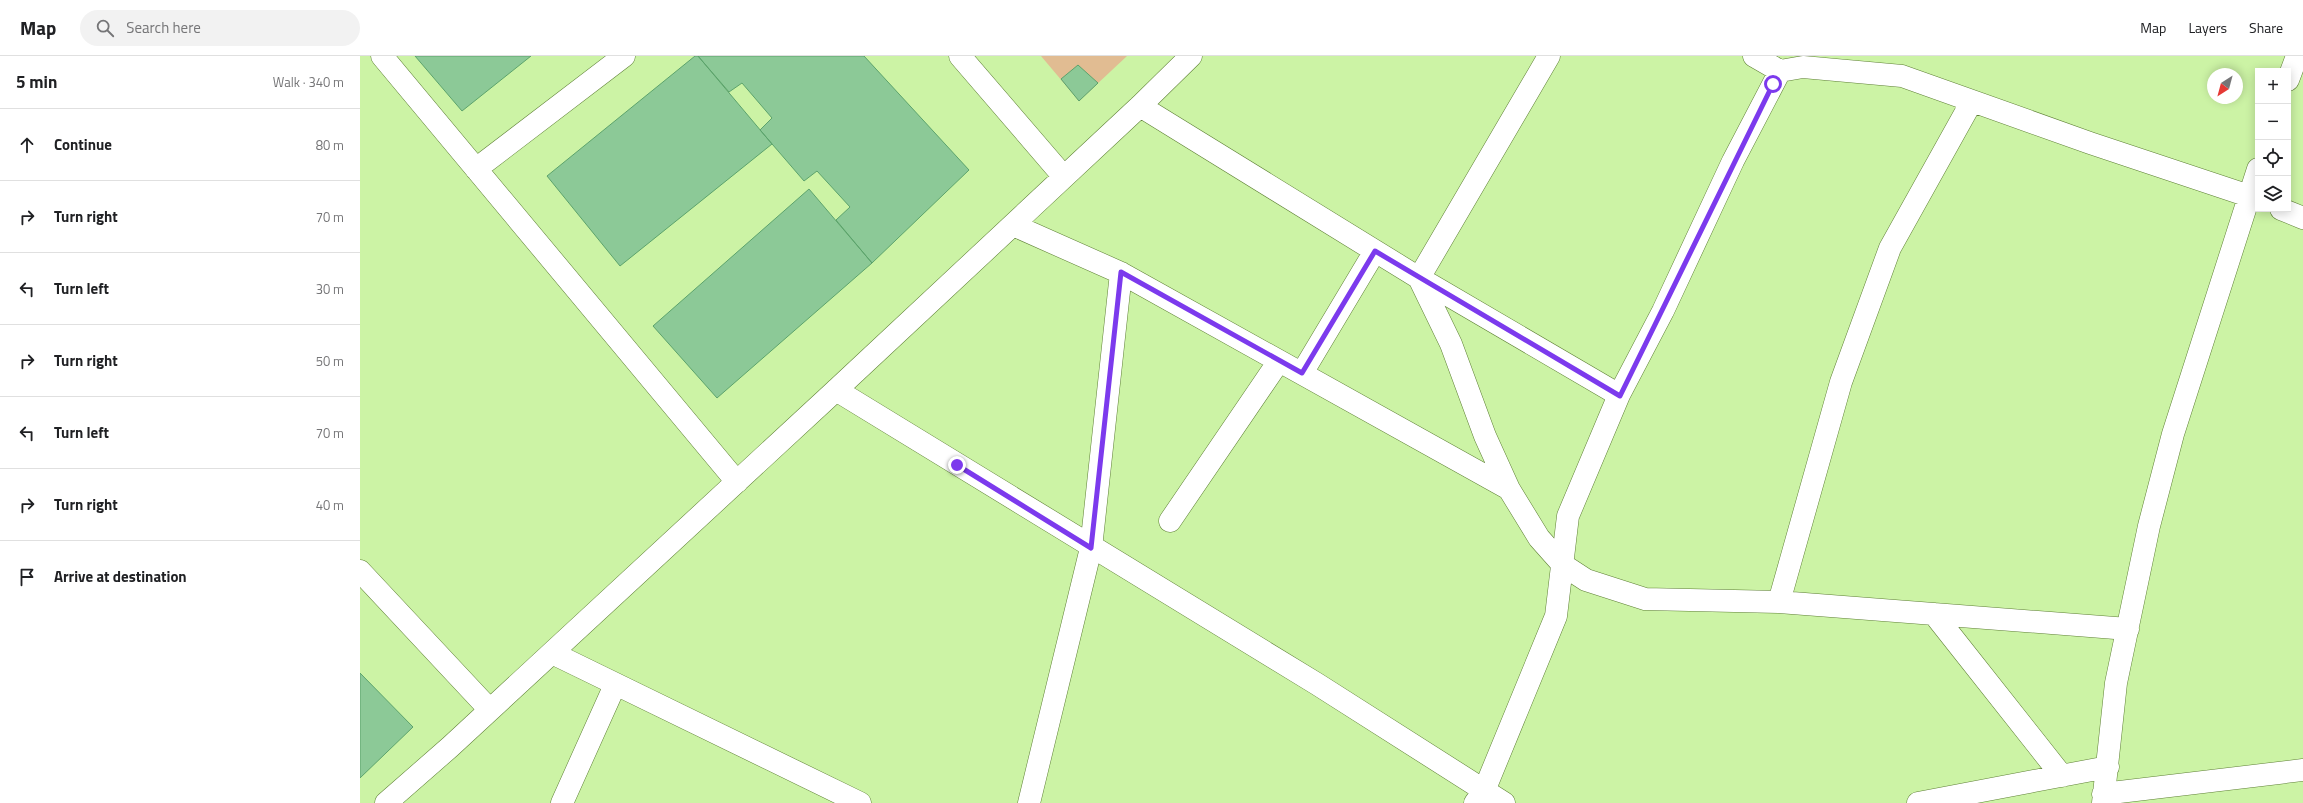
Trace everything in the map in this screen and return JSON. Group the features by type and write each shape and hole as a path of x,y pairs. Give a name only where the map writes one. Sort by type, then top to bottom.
{"street":[{"path":"382,56 737,482"},
{"path":"476,169 624,56"},
{"path":"960,56 1064,177"},
{"path":"386,803 490,710 737,482 1140,106 1191,56"},
{"path":"1419,278 1549,56"},
{"path":"1754,56 1780,71 1803,67 1902,76 2090,143 2254,197"},
{"path":"2291,72 2297,56"},
{"path":"1479,797 1556,616 1568,516 1620,396 1780,71"},
{"path":"1779,602 1841,382 1890,248 1972,101"},
{"path":"1140,106 1419,278 1620,396"},
{"path":"2257,176 2254,197 2173,434 2149,526 2116,683 2108,767 2103,798 2303,770"},
{"path":"2288,212 2303,218"},
{"path":"1013,225 1121,272 1509,489"},
{"path":"1302,373 1375,251"},
{"path":"1029,803 1091,548 1121,272"},
{"path":"1419,278 1451,344 1484,436 1509,489 1539,538 1563,565 1586,580 1646,599 1779,602 2128,629"},
{"path":"1170,521 1279,361"},
{"path":"836,390 1091,548 1317,684 1479,797 1504,803"},
{"path":"362,578 490,710"},
{"path":"1934,614 2062,776"},
{"path":"552,653 860,803"},
{"path":"562,803 615,685"},
{"path":"1918,803 2108,767"}],"shaded area":[{"path":"1041,56 1127,56 1079,101"}],"building":[{"path":"415,56 531,56 462,111"},
{"path":"695,56 698,56 772,144 620,266 547,176"},
{"path":"698,56 864,56 969,170 872,263 836,220 850,207 817,171 804,181 760,130 772,118 742,83 729,92"},
{"path":"1078,65 1098,83 1079,101 1061,79"},
{"path":"809,189 872,263 717,398 653,326"},
{"path":"360,673 413,727 360,778"}],"route":[{"path":"957,465 1091,548 1121,272 1302,373 1375,251 1620,396 1663,311 1733,161 1773,84"}]}
